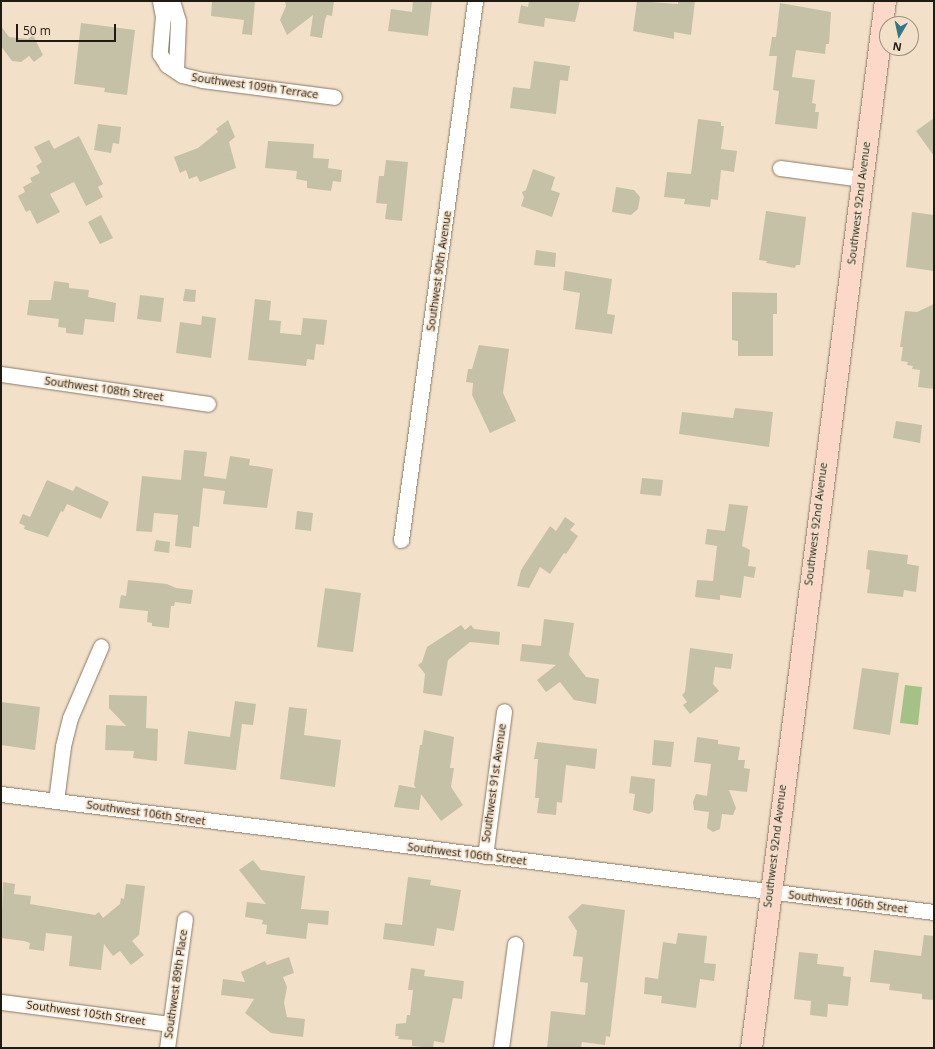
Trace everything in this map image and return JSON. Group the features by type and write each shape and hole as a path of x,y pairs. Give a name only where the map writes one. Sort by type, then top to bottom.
{"street":[{"path":"160,1 163,16 160,54 167,65 176,71"},
{"path":"172,1 178,21 176,71"},
{"name":"Southwest 90th Avenue","path":"401,540 475,1"},
{"name":"Southwest 92nd Avenue","path":"751,1048 769,893 885,1"},
{"name":"Southwest 109th Terrace","path":"176,71 195,79 334,97"},
{"path":"780,168 862,179"},
{"name":"Southwest 108th Street","path":"1,374 208,404"},
{"path":"56,801 62,746 70,718 101,646"},
{"name":"Southwest 91st Avenue","path":"485,856 504,711"},
{"name":"Southwest 106th Street","path":"1,794 769,893 934,912"},
{"name":"Southwest 89th Place","path":"167,1048 185,919"},
{"path":"500,1048 515,944"},
{"name":"Southwest 105th Street","path":"1,1002 170,1024"}],"shaded area":[{"path":"905,685 922,687 918,725 900,723"}],"building":[{"path":"212,1 255,1 252,35 242,34 244,20 211,16"},
{"path":"285,1 334,1 332,16 327,15 322,38 310,36 313,15 287,35 280,20 286,6"},
{"path":"413,1 432,1 428,36 388,31 391,9 412,12"},
{"path":"529,1 580,1 575,22 545,18 544,27 518,23 521,5 528,7"},
{"path":"637,1 678,4 678,1 695,1 691,35 674,32 674,39 633,31"},
{"path":"780,3 831,12 829,44 826,44 825,54 796,50 792,77 815,80 812,103 816,104 815,112 819,112 817,129 775,124 779,91 773,90 777,56 769,56 772,37 776,37"},
{"path":"81,23 135,30 127,95 104,92 105,88 74,84"},
{"path":"1,26 9,37 28,39 33,35 43,55 34,62 29,56 21,62 12,61 1,46"},
{"path":"534,61 570,66 568,81 560,80 556,114 510,108 513,87 530,89"},
{"path":"934,118 934,156 916,131"},
{"path":"698,119 721,122 721,126 724,126 721,149 737,151 734,172 721,170 718,200 711,199 710,207 684,204 685,199 664,197 667,172 691,174"},
{"path":"228,120 235,137 229,142 236,168 200,182 197,176 189,179 186,170 180,173 174,157 198,148 218,132 216,129"},
{"path":"98,124 121,127 119,144 113,143 111,153 94,150"},
{"path":"79,136 103,184 98,187 103,197 86,206 74,182 50,194 60,212 37,224 30,210 26,212 18,196 25,192 23,187 32,182 30,178 40,173 36,166 42,162 34,147 49,140 54,149"},
{"path":"268,141 314,144 313,158 329,159 328,168 342,170 341,182 333,181 331,191 307,188 307,181 296,179 297,171 265,168"},
{"path":"386,160 408,162 402,221 385,219 387,204 376,203 379,176 384,176"},
{"path":"533,169 555,177 551,190 560,193 552,217 521,206 524,197 522,192 526,190"},
{"path":"616,187 634,190 640,197 638,209 631,215 612,212"},
{"path":"766,211 806,217 800,265 796,265 795,268 766,263 767,261 759,260"},
{"path":"912,212 934,215 934,271 906,267"},
{"path":"101,215 113,238 100,244 88,222"},
{"path":"536,250 556,253 555,267 534,265"},
{"path":"565,271 612,279 607,314 615,315 612,334 575,329 580,293 563,290"},
{"path":"54,281 69,283 69,288 89,290 88,297 116,303 114,322 85,319 83,335 66,333 66,328 58,327 59,319 27,315 29,300 51,300"},
{"path":"185,289 196,290 195,302 183,301"},
{"path":"732,292 777,293 777,314 773,314 773,356 738,356 738,341 732,340"},
{"path":"140,295 164,298 161,322 137,319"},
{"path":"255,299 271,301 269,320 281,321 280,333 301,335 303,318 327,320 324,345 316,344 314,360 307,359 306,366 248,360"},
{"path":"934,304 934,389 918,387 920,370 912,369 913,366 907,365 908,362 901,361 903,347 900,347 905,311 917,312"},
{"path":"202,316 216,318 211,358 176,353 180,322 201,325"},
{"path":"479,345 509,349 503,393 516,421 490,433 472,395 473,383 466,382 468,369 472,369"},
{"path":"735,408 773,412 769,447 679,434 682,412 733,418"},
{"path":"896,421 922,425 920,443 893,438"},
{"path":"184,450 207,452 204,476 226,479 230,456 250,459 249,465 273,469 267,508 223,504 225,491 203,488 199,527 193,526 191,548 175,546 178,515 154,513 152,532 136,531 142,476 181,480"},
{"path":"642,478 663,480 661,496 640,494"},
{"path":"47,480 73,491 76,486 109,502 101,519 67,504 63,512 61,511 48,537 24,529 25,526 19,523 23,514 30,517"},
{"path":"729,504 748,506 742,546 750,550 748,566 756,567 754,578 744,576 741,598 720,595 720,600 695,597 697,580 713,581 717,546 705,544 707,529 725,531"},
{"path":"297,511 313,513 311,531 295,529"},
{"path":"565,517 575,524 570,530 578,536 566,554 564,553 550,574 540,567 529,588 517,586 521,570 550,526 556,531"},
{"path":"156,540 170,542 169,553 154,551"},
{"path":"868,550 908,555 907,564 919,566 916,592 904,590 903,597 867,593 870,570 866,569"},
{"path":"128,580 167,584 176,588 193,590 191,604 175,602 174,606 171,606 169,628 152,626 152,623 147,622 148,611 119,608 121,595 126,596"},
{"path":"325,588 361,593 353,652 317,647"},
{"path":"544,619 574,623 569,655 586,677 599,679 596,704 574,700 560,682 546,692 537,680 556,665 520,661 522,644 541,646"},
{"path":"461,625 465,630 471,625 474,629 500,632 499,645 470,642 448,660 442,696 423,693 425,674 418,665 422,662 427,647"},
{"path":"690,648 733,654 731,669 715,667 713,684 719,691 690,714 683,705 687,702 682,695 685,692"},
{"path":"862,668 899,673 890,735 853,729"},
{"path":"109,695 147,696 146,728 158,729 157,761 133,758 134,751 105,750 106,725 126,726 109,708"},
{"path":"235,701 256,704 253,725 242,724 236,770 184,764 188,731 230,737"},
{"path":"1,702 40,707 35,750 1,745"},
{"path":"289,707 307,709 304,735 341,740 335,787 280,779"},
{"path":"424,730 454,737 450,768 454,768 451,787 463,805 441,821 421,794 419,810 394,807 399,785 416,788 414,785 420,745 422,745"},
{"path":"697,737 718,740 718,744 740,747 738,760 745,760 744,768 750,769 747,792 729,790 736,808 733,815 722,814 720,829 713,832 707,828 709,812 694,810 693,802 696,794 707,796 711,764 694,762"},
{"path":"654,740 674,742 671,767 652,765"},
{"path":"537,742 597,749 595,769 566,765 562,803 557,802 556,815 537,813 539,798 535,798 538,759 534,759"},
{"path":"631,776 655,779 653,811 649,814 633,810 635,794 629,793"},
{"path":"253,860 261,870 305,876 301,909 329,911 328,925 308,923 306,939 266,934 267,925 262,924 263,920 245,917 247,902 266,904 239,870"},
{"path":"408,877 431,880 430,885 461,890 454,931 437,928 434,946 383,939 385,923 402,925"},
{"path":"3,882 15,884 14,894 31,896 30,904 95,915 99,912 103,918 120,904 121,898 124,899 126,884 145,886 139,935 132,941 144,955 131,965 120,951 113,956 104,944 101,970 69,966 72,936 46,933 44,951 29,949 30,943 24,941 1,938"},
{"path":"582,904 625,910 610,1037 606,1036 605,1045 582,1042 581,1048 547,1048 551,1011 585,1015 588,983 580,982 583,957 573,956 577,931 568,917"},
{"path":"678,933 707,936 704,963 716,964 714,981 700,979 696,1008 661,1003 662,996 644,994 645,977 658,979 663,942 676,944"},
{"path":"924,935 934,936 934,1000 922,999 922,994 889,990 890,984 870,982 874,950 921,956"},
{"path":"799,952 818,954 817,964 844,967 843,976 851,977 848,1006 828,1004 827,1017 810,1015 811,1001 794,999"},
{"path":"289,957 294,973 283,977 287,987 284,1003 287,1017 305,1019 303,1037 271,1033 245,1013 254,999 221,995 223,979 245,982 241,972 265,961 267,965"},
{"path":"411,968 425,970 424,976 464,981 462,999 453,998 444,1043 434,1041 433,1048 412,1046 412,1040 398,1039 399,1036 395,1036 396,1024 406,1023 407,1015 410,1015 413,990 408,990"}]}
